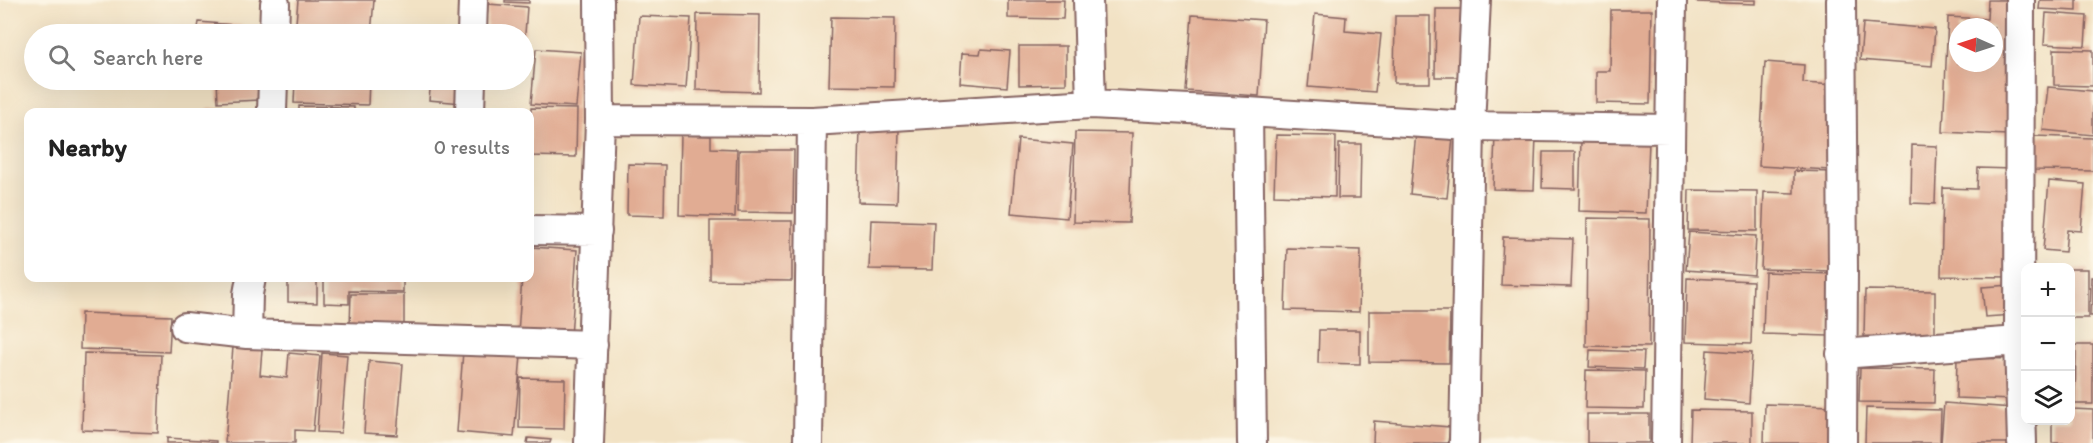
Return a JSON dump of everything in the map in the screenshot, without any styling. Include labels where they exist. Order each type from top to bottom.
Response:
[{"type":"street","points":[[472,24],[473,0]]},
{"type":"street","points":[[589,443],[600,120],[599,0]]},
{"type":"street","points":[[1088,0],[1091,104]]},
{"type":"street","points":[[1464,443],[1470,126],[1476,0]]},
{"type":"street","points":[[1666,443],[1671,0]]},
{"type":"street","points":[[1841,0],[1842,443]]},
{"type":"street","points":[[2020,0],[2019,341],[2022,443]]},
{"type":"street","points":[[274,4],[274,24]]},
{"type":"street","points":[[272,108],[273,90]]},
{"type":"street","points":[[470,108],[471,90]]},
{"type":"street","points":[[600,120],[812,121],[1091,104],[1470,126],[1670,129]]},
{"type":"street","points":[[1248,112],[1251,443]]},
{"type":"street","points":[[808,443],[812,121]]},
{"type":"street","points":[[534,230],[597,231]]},
{"type":"street","points":[[247,334],[250,282]]},
{"type":"street","points":[[185,327],[247,334],[593,345]]},
{"type":"street","points":[[1842,354],[2019,341]]},
{"type":"building","points":[[298,0],[374,0],[372,24],[296,23]]},
{"type":"building","points":[[505,0],[529,0],[529,3],[505,2]]},
{"type":"building","points":[[1008,0],[1064,0],[1063,19],[1008,18]]},
{"type":"building","points":[[1696,0],[1756,0],[1756,4],[1696,2]]},
{"type":"building","points":[[1988,0],[2013,0],[2007,135],[1943,132],[1948,17],[1968,18],[1949,18],[1949,72],[2003,72],[2003,18],[1987,18]]},
{"type":"building","points":[[2040,0],[2077,0],[2077,11],[2039,9]]},
{"type":"building","points":[[488,4],[527,7],[526,24],[487,24]]},
{"type":"building","points":[[1436,9],[1467,9],[1467,77],[1435,77]]},
{"type":"building","points":[[1611,10],[1652,10],[1650,104],[1596,103],[1596,71],[1610,71]]},
{"type":"building","points":[[2046,13],[2087,16],[2085,46],[2044,44]]},
{"type":"building","points":[[697,14],[760,15],[759,92],[696,90]]},
{"type":"building","points":[[1315,14],[1346,17],[1345,31],[1381,34],[1375,92],[1308,87]]},
{"type":"building","points":[[1192,15],[1264,20],[1259,96],[1186,91]]},
{"type":"building","points":[[639,16],[691,18],[686,88],[634,85]]},
{"type":"building","points":[[1395,16],[1430,16],[1430,83],[1394,83]]},
{"type":"building","points":[[831,17],[895,18],[894,87],[829,86]]},
{"type":"building","points":[[199,22],[223,24],[199,24]]},
{"type":"building","points":[[1863,23],[1935,29],[1932,66],[1860,60]]},
{"type":"building","points":[[1019,46],[1066,46],[1066,84],[1019,85]]},
{"type":"building","points":[[536,49],[581,52],[576,107],[531,104]]},
{"type":"building","points":[[981,49],[1010,51],[1007,87],[960,83],[962,53],[980,54]]},
{"type":"building","points":[[2054,49],[2093,50],[2093,86],[2054,85]]},
{"type":"building","points":[[1765,62],[1804,65],[1803,83],[1836,85],[1830,170],[1759,166]]},
{"type":"building","points":[[2048,87],[2093,91],[2093,135],[2043,130]]},
{"type":"building","points":[[217,90],[260,90],[260,100],[218,102]]},
{"type":"building","points":[[295,90],[369,90],[368,105],[294,103]]},
{"type":"building","points":[[430,90],[463,90],[462,103],[429,100]]},
{"type":"building","points":[[299,106],[354,107],[354,108],[299,108]]},
{"type":"building","points":[[534,108],[577,109],[576,157],[534,156]]},
{"type":"building","points":[[860,128],[899,130],[897,203],[858,202]]},
{"type":"building","points":[[1075,132],[1132,133],[1129,223],[1073,222]]},
{"type":"building","points":[[1416,133],[1453,137],[1447,198],[1410,194]]},
{"type":"building","points":[[681,135],[711,136],[711,148],[737,149],[735,217],[679,215]]},
{"type":"building","points":[[1276,135],[1336,136],[1335,197],[1274,195]]},
{"type":"building","points":[[1495,135],[1536,136],[1534,190],[1493,189]]},
{"type":"building","points":[[2034,136],[2093,138],[2093,171],[2034,170]]},
{"type":"building","points":[[1018,139],[1073,144],[1067,218],[1011,213]]},
{"type":"building","points":[[1581,140],[1649,142],[1646,213],[1579,211]]},
{"type":"building","points":[[1339,144],[1361,144],[1360,198],[1338,198]]},
{"type":"building","points":[[1912,145],[1937,146],[1935,204],[1911,203]]},
{"type":"building","points":[[739,150],[794,150],[793,213],[738,212]]},
{"type":"building","points":[[1543,152],[1575,152],[1575,189],[1542,188]]},
{"type":"building","points":[[628,164],[665,165],[664,216],[627,215]]},
{"type":"building","points":[[1978,168],[2012,169],[2009,277],[1941,276],[1943,188],[1977,189]]},
{"type":"building","points":[[1794,171],[1834,172],[1831,271],[1761,269],[1764,192],[1794,193]]},
{"type":"building","points":[[2049,181],[2085,184],[2081,231],[2067,230],[2065,252],[2043,250]]},
{"type":"building","points":[[1689,190],[1757,191],[1757,231],[1688,230]]},
{"type":"building","points":[[1587,218],[1650,219],[1649,347],[1586,346]]},
{"type":"building","points":[[871,220],[934,222],[932,270],[869,269]]},
{"type":"building","points":[[710,221],[792,221],[792,281],[710,280]]},
{"type":"building","points":[[1689,232],[1756,236],[1754,275],[1686,270]]},
{"type":"building","points":[[1503,237],[1573,239],[1571,287],[1501,285]]},
{"type":"building","points":[[534,247],[577,250],[571,337],[518,333],[522,282],[534,282]]},
{"type":"building","points":[[1287,248],[1361,250],[1359,312],[1285,310]]},
{"type":"building","points":[[2075,269],[2088,269],[2088,318],[2075,318]]},
{"type":"building","points":[[1765,272],[1832,274],[1829,336],[1763,334]]},
{"type":"building","points":[[2091,277],[2093,277],[2093,316],[2090,316]]},
{"type":"building","points":[[1687,278],[1753,281],[1751,344],[1685,342]]},
{"type":"building","points":[[288,282],[317,282],[317,303],[288,302]]},
{"type":"building","points":[[324,282],[403,282],[403,292],[349,291],[349,304],[324,303]]},
{"type":"building","points":[[2011,285],[2013,315],[1985,317],[1982,287]]},
{"type":"building","points":[[1865,290],[1935,291],[1935,337],[1864,336]]},
{"type":"building","points":[[351,294],[404,294],[404,326],[350,326]]},
{"type":"building","points":[[1369,311],[1450,311],[1449,363],[1369,362]]},
{"type":"building","points":[[81,313],[171,316],[169,352],[80,349]]},
{"type":"building","points":[[1319,330],[1360,330],[1360,364],[1318,363]]},
{"type":"building","points":[[2076,345],[2093,345],[2093,404],[2075,404]]},
{"type":"building","points":[[233,347],[262,349],[260,375],[287,378],[289,353],[320,356],[313,431],[295,430],[295,443],[225,443]]},
{"type":"building","points":[[1590,350],[1644,352],[1643,369],[1589,367]]},
{"type":"building","points":[[1707,350],[1752,353],[1749,403],[1704,399]]},
{"type":"building","points":[[463,351],[521,355],[514,437],[457,432]]},
{"type":"building","points":[[84,353],[161,355],[158,433],[82,430]]},
{"type":"building","points":[[322,353],[347,355],[341,433],[317,432]]},
{"type":"building","points":[[1957,358],[2015,359],[2014,400],[1956,398]]},
{"type":"building","points":[[369,361],[403,364],[397,435],[364,433]]},
{"type":"building","points":[[1860,368],[1935,369],[1934,403],[1859,402]]},
{"type":"building","points":[[1586,370],[1645,371],[1644,409],[1585,408]]},
{"type":"building","points":[[520,378],[565,379],[564,429],[519,428]]},
{"type":"building","points":[[1944,403],[2013,408],[2011,443],[1941,443]]},
{"type":"building","points":[[1765,404],[1834,406],[1832,443],[1764,443]]},
{"type":"building","points":[[1866,408],[1941,410],[1940,443],[1865,443]]},
{"type":"building","points":[[2075,409],[2093,410],[2093,443],[2052,443],[2052,425],[2075,425]]},
{"type":"building","points":[[1691,410],[1752,411],[1752,443],[1690,443]]},
{"type":"building","points":[[1587,414],[1649,414],[1649,443],[1587,443]]},
{"type":"building","points":[[1374,421],[1450,427],[1448,443],[1373,443]]},
{"type":"building","points":[[167,438],[216,441],[216,443],[167,443]]},
{"type":"building","points":[[528,438],[551,440],[550,443],[527,443]]}]
